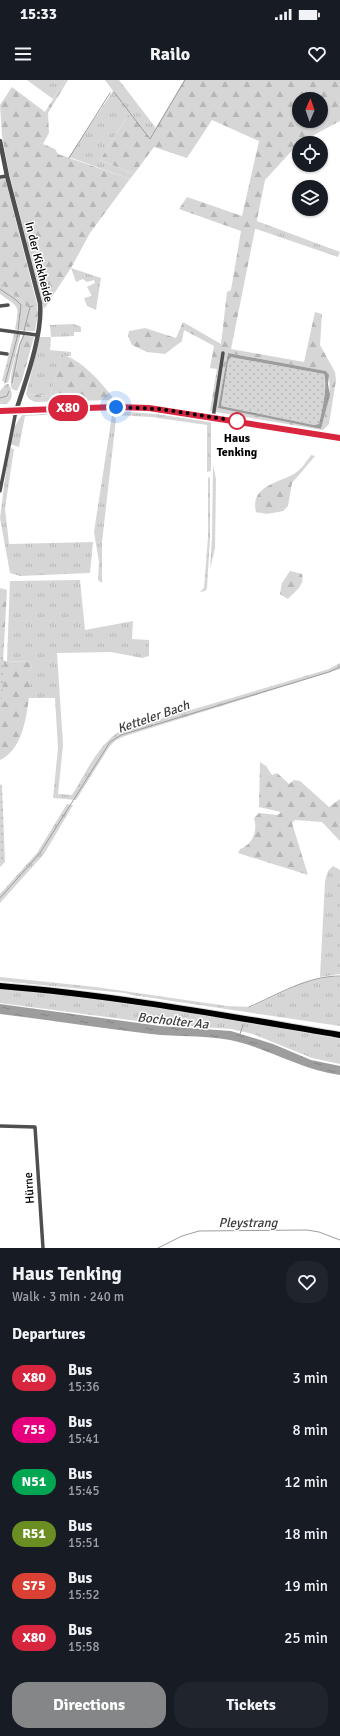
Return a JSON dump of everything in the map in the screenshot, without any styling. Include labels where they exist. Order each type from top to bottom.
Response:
[{"type":"highway","points":[[0,985],[98,993],[340,1033]]},
{"type":"main road","points":[[0,411],[116,407],[160,409],[340,438]]},
{"type":"street","name":"In der Kickheide","points":[[0,141],[7,176],[40,303],[41,321],[38,335],[16,411]]},
{"type":"street","points":[[0,177],[7,176]]},
{"type":"street","points":[[0,306],[8,305]]},
{"type":"street","points":[[0,330],[38,335]]},
{"type":"street","points":[[0,353],[7,354]]},
{"type":"street","points":[[213,418],[223,353]]},
{"type":"street","points":[[0,491],[16,411]]},
{"type":"street","name":"Hürne","points":[[0,1126],[35,1127],[43,1248]]},
{"type":"green space","points":[[27,80],[65,80],[53,99]]},
{"type":"green space","points":[[65,80],[68,80],[48,113],[49,133],[43,144],[55,149],[58,154],[130,179],[90,233],[71,268],[44,309],[9,173],[2,136],[0,105],[12,87],[45,112]]},
{"type":"green space","points":[[105,80],[119,80],[156,128],[150,138],[130,112],[100,160],[134,174],[130,179],[69,157],[113,91]]},
{"type":"green space","points":[[184,80],[340,80],[340,121],[328,127],[328,92],[292,92],[292,128],[327,128],[312,136],[292,136],[292,151],[265,180],[231,349],[304,362],[315,312],[322,314],[320,345],[335,372],[336,380],[329,424],[323,430],[210,411],[217,369],[210,368],[214,346],[184,330],[182,341],[165,354],[147,352],[132,345],[128,336],[129,331],[145,328],[176,338],[183,322],[221,344],[227,292],[231,290],[241,231],[179,209],[187,197],[242,216],[259,141],[212,120],[187,158],[154,147],[134,174],[100,160],[130,112],[150,138]],"holes":[[[228,353],[326,371],[329,376],[330,383],[327,408],[321,429],[218,408]]]},
{"type":"green space","points":[[0,178],[5,178],[37,304],[38,313],[35,331],[26,331],[29,309],[0,282]]},
{"type":"green space","points":[[251,219],[340,252],[338,257],[250,227]]},
{"type":"green space","points":[[71,268],[101,278],[96,310],[87,306],[84,298],[92,296],[87,287],[95,283],[94,280],[87,282],[83,279],[76,282]]},
{"type":"green space","points":[[0,282],[29,309],[26,331],[15,329],[17,315],[16,307],[0,294]]},
{"type":"green space","points":[[74,324],[81,327],[81,332],[74,332],[74,336],[51,337],[50,325]]},
{"type":"green space","points":[[14,334],[20,334],[20,337],[8,383],[2,381]]},
{"type":"green space","points":[[23,334],[13,384],[15,385],[12,389],[12,370]]},
{"type":"green space","points":[[24,335],[34,337],[22,380],[17,391],[12,389]]},
{"type":"green space","points":[[40,337],[51,337],[50,350],[71,352],[71,356],[62,356],[50,396],[26,394]]},
{"type":"green space","points":[[62,355],[76,361],[90,372],[113,398],[112,400],[35,402],[29,399],[26,394],[50,396]]},
{"type":"green space","name":"Haus Tenking","points":[[230,357],[324,374],[325,391],[319,424],[314,425],[221,406]]},
{"type":"green space","points":[[6,384],[9,384],[12,397],[7,404],[0,404],[0,391]]},
{"type":"green space","points":[[112,411],[25,416],[19,447],[10,444],[14,427],[22,415]]},
{"type":"green space","points":[[115,411],[157,414],[211,422],[211,471],[207,472],[207,425],[151,417],[116,415]]},
{"type":"green space","points":[[112,415],[116,419],[102,542],[102,583],[98,580],[99,562],[94,532]]},
{"type":"green space","points":[[9,448],[14,449],[5,508],[9,544],[93,542],[90,573],[20,576],[10,573],[0,518]]},
{"type":"green space","points":[[311,455],[315,456],[292,483],[288,506],[283,511],[267,514],[256,512],[255,503],[257,496],[261,491],[273,483],[297,472]]},
{"type":"green space","points":[[213,465],[216,479],[215,548],[210,569],[212,538]]},
{"type":"green space","points":[[210,477],[210,538],[207,588],[205,591],[200,592],[204,588],[208,537],[208,478]]},
{"type":"green space","points":[[290,571],[302,574],[303,578],[299,588],[288,599],[280,594],[282,583]]},
{"type":"green space","points":[[80,580],[85,630],[133,621],[132,639],[149,640],[149,656],[142,658],[111,652],[57,653],[63,745],[58,794],[72,795],[98,752],[120,731],[329,669],[340,663],[340,669],[116,740],[109,747],[76,800],[53,798],[58,748],[55,698],[28,698],[32,662],[7,661],[10,581]]},
{"type":"green space","points":[[0,588],[7,590],[3,661],[32,662],[28,702],[23,731],[10,753],[0,760]]},
{"type":"green space","points":[[0,650],[4,661],[0,735]]},
{"type":"green space","points":[[260,762],[266,766],[272,775],[277,773],[289,784],[294,780],[300,781],[329,807],[340,799],[340,841],[322,822],[295,820],[292,823],[308,875],[238,853],[240,849],[251,840],[255,832],[254,818],[259,813],[278,815],[281,812],[259,807]]},
{"type":"green space","points":[[0,784],[2,786],[5,862],[0,867]]},
{"type":"green space","points":[[67,804],[73,805],[44,854],[0,903],[0,894],[37,853]]},
{"type":"green space","points":[[333,866],[340,870],[340,974],[320,977],[325,881],[328,871]]},
{"type":"green space","points":[[0,977],[96,987],[227,1006],[251,1007],[302,983],[327,977],[340,977],[340,1026],[125,993],[0,981]]},
{"type":"green space","points":[[0,988],[177,1009],[340,1039],[340,1064],[312,1058],[253,1034],[231,1029],[160,1024],[0,1003]]},
{"type":"water","points":[[228,353],[326,371],[329,375],[328,384],[330,395],[321,429],[218,408]],"holes":[[[230,357],[324,374],[325,391],[319,424],[314,425],[221,406]]]},
{"type":"water","points":[[0,1004],[160,1026],[231,1031],[273,1044],[311,1060],[340,1066],[340,1075],[312,1069],[258,1048],[230,1040],[210,1037],[151,1034],[0,1014]]},
{"type":"waterway","points":[[114,92],[150,139],[185,80]]},
{"type":"waterway","points":[[69,158],[110,93]]},
{"type":"waterway","points":[[0,289],[21,305],[18,330]]},
{"type":"waterway","points":[[24,331],[30,307],[33,306]]},
{"type":"waterway","points":[[5,383],[18,334]]},
{"type":"waterway","points":[[12,383],[20,344],[24,335]]},
{"type":"waterway","points":[[0,398],[7,396],[9,391]]},
{"type":"waterway","name":"Ketteler Bach","points":[[0,898],[40,853],[110,742],[121,735],[329,672],[340,667]]},
{"type":"waterway","points":[[249,1007],[305,982],[340,976]]},
{"type":"waterway","points":[[240,1034],[243,1025]]},
{"type":"waterway","name":"Pleystrang","points":[[158,1248],[182,1236],[199,1231],[307,1230],[319,1232],[340,1240]]},
{"type":"bus line","name":"X80","points":[[0,411],[116,407],[149,408],[340,438]]},
{"type":"place","name":"Haus Tenking","points":[[237,421]]},
{"type":"route","points":[[116,407],[160,409],[237,421]]},
{"type":"water label","name":"Bocholter Aa","points":[[173,1020]]}]
